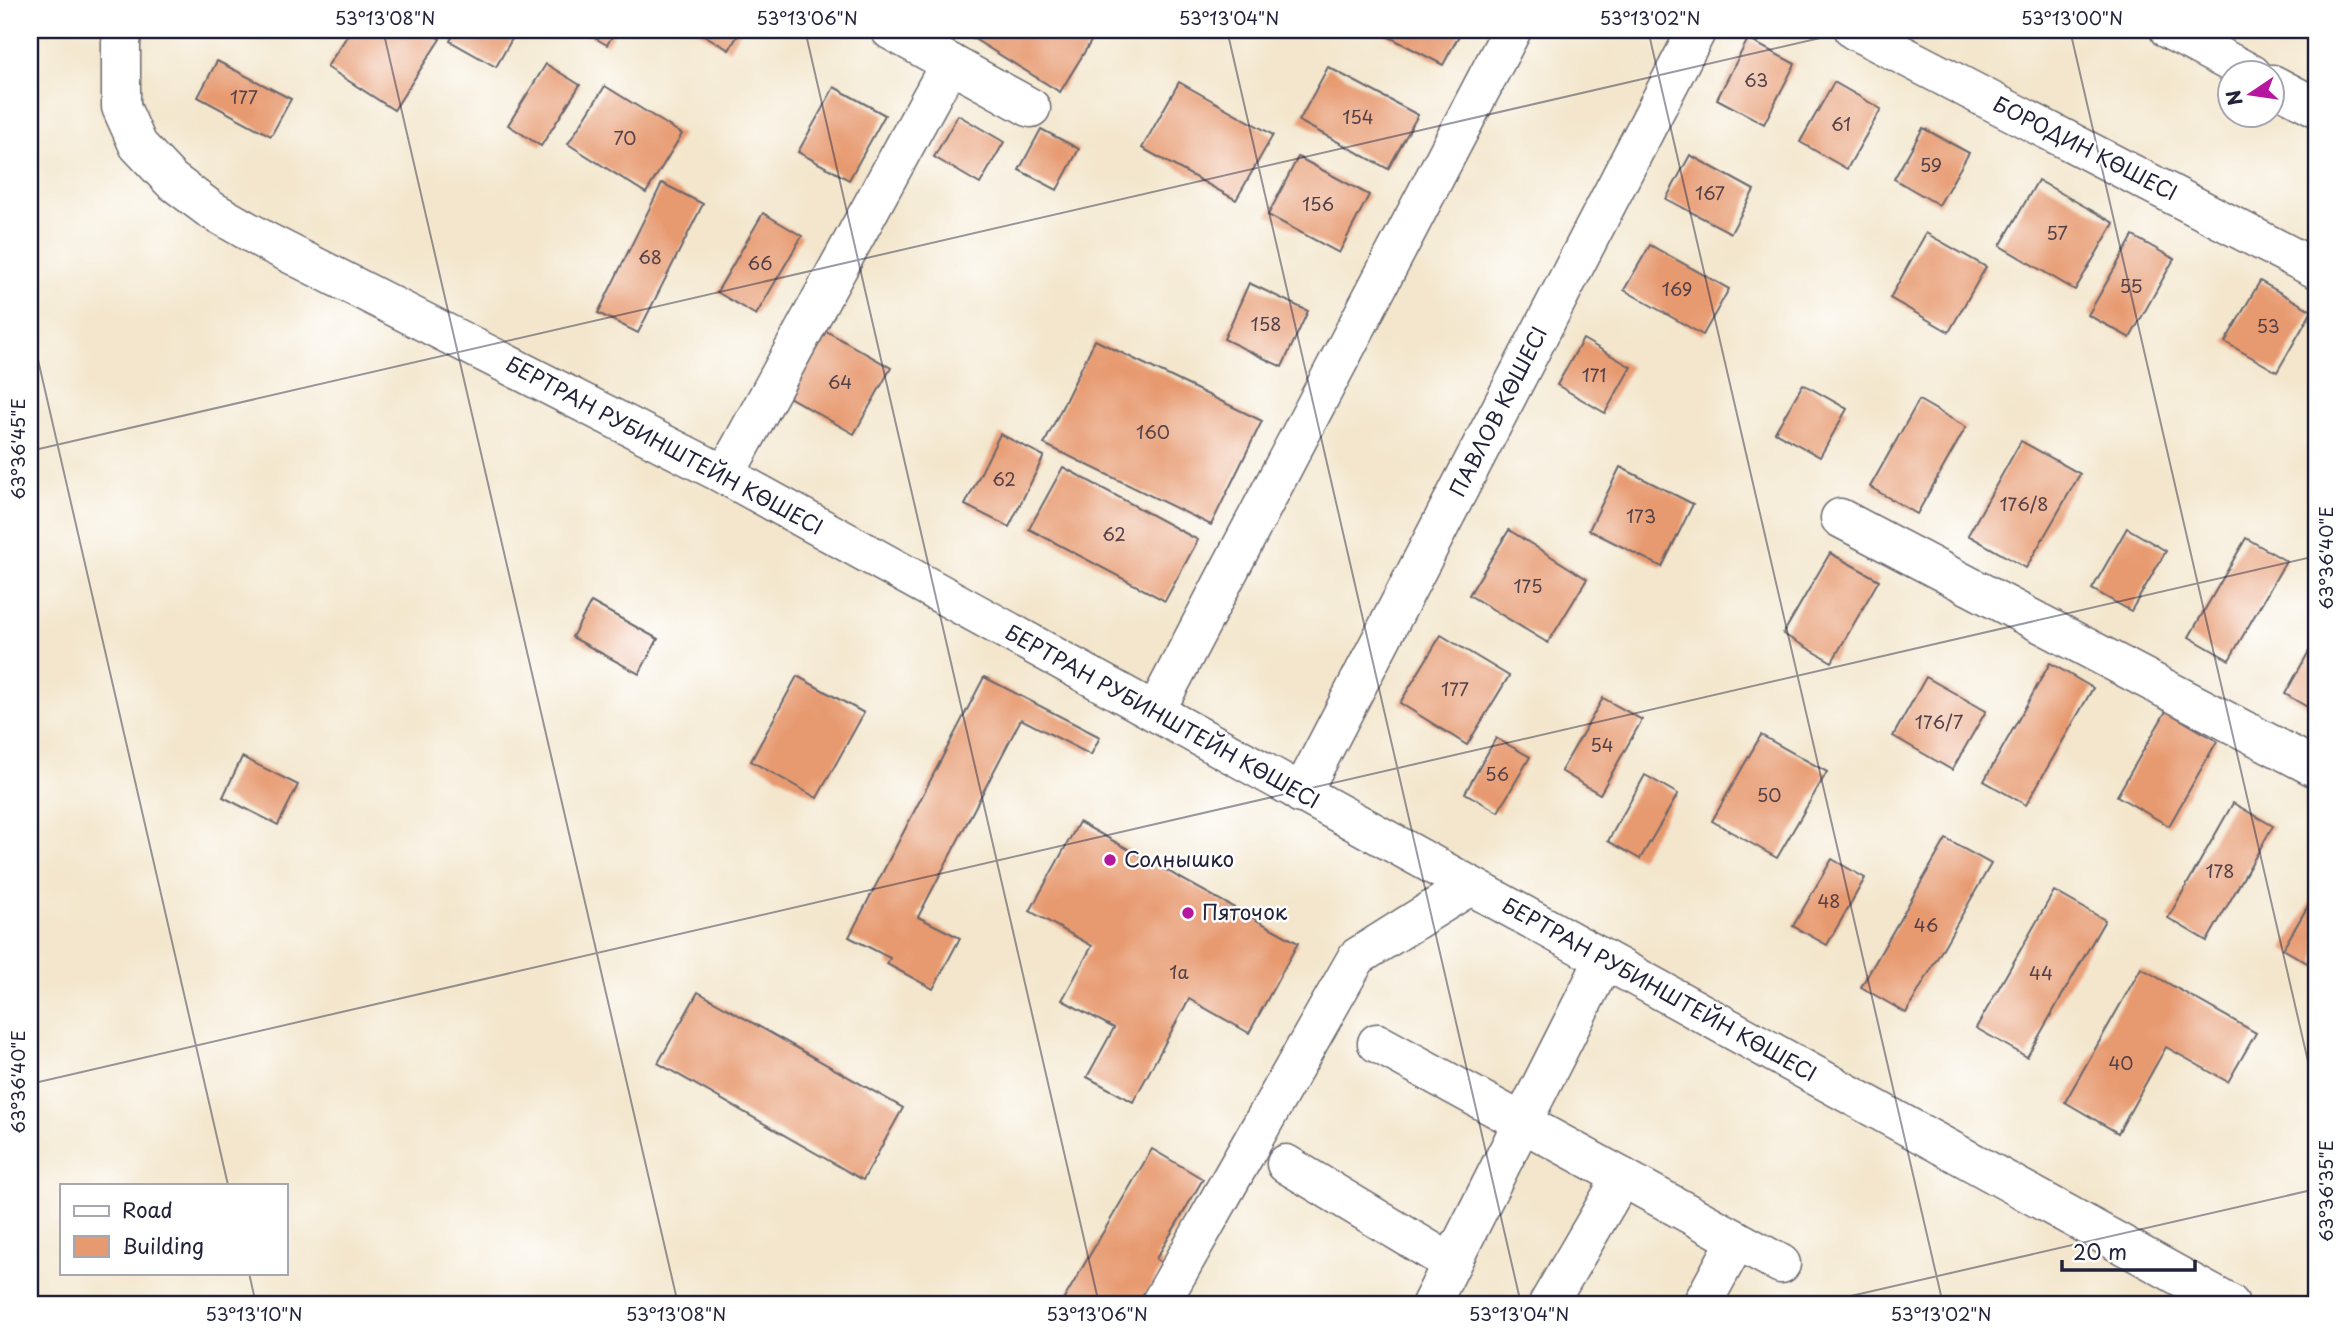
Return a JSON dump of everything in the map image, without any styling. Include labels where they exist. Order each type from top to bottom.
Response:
[{"type":"street","name":"БЕРТРАН РУБИНШТЕЙН КӨШЕСІ","points":[[124,30],[121,43],[121,107],[138,145],[171,180],[211,210],[725,475],[2230,1304]]},
{"type":"street","points":[[890,30],[1031,108]]},
{"type":"street","points":[[1155,712],[1512,30]]},
{"type":"street","name":"ПАВЛОВ КӨШЕСІ","points":[[1301,793],[1697,30]]},
{"type":"street","name":"БОРОДИН КӨШЕСІ","points":[[1854,30],[2316,269]]},
{"type":"street","points":[[2169,30],[2226,60]]},
{"type":"street","points":[[725,475],[950,63]]},
{"type":"street","points":[[2286,91],[2316,107]]},
{"type":"street","points":[[1839,518],[2316,768]]},
{"type":"street","points":[[1160,1304],[1357,957],[1470,886]]},
{"type":"street","points":[[1435,1303],[1451,1263],[1604,960]]},
{"type":"street","points":[[1377,1043],[1781,1264]]},
{"type":"street","points":[[1286,1164],[1451,1263]]},
{"type":"street","points":[[1548,1304],[1622,1177]]},
{"type":"street","points":[[1702,1304],[1737,1240]]},
{"type":"building","points":[[351,30],[426,30],[440,39],[394,110],[327,67]]},
{"type":"building","points":[[456,30],[517,30],[496,67],[450,41]]},
{"type":"building","points":[[581,30],[616,30],[607,45]]},
{"type":"building","points":[[696,30],[741,30],[729,50]]},
{"type":"building","points":[[975,30],[1098,30],[1060,92],[971,37]]},
{"type":"building","points":[[1376,30],[1462,30],[1443,65]]},
{"type":"building","points":[[1748,39],[1795,64],[1764,124],[1717,99]]},
{"type":"building","points":[[217,61],[291,99],[271,136],[198,97]]},
{"type":"building","points":[[546,64],[580,85],[541,146],[508,125]]},
{"type":"building","points":[[1328,67],[1418,115],[1388,169],[1299,121]]},
{"type":"building","points":[[1179,82],[1273,135],[1236,200],[1142,148]]},
{"type":"building","points":[[1834,82],[1881,109],[1847,169],[1800,142]]},
{"type":"building","points":[[605,86],[682,134],[646,193],[568,144]]},
{"type":"building","points":[[834,87],[885,115],[849,180],[798,152]]},
{"type":"building","points":[[958,115],[1004,142],[980,184],[934,157]]},
{"type":"building","points":[[1923,128],[1969,153],[1939,205],[1894,179]]},
{"type":"building","points":[[1041,129],[1079,149],[1057,190],[1019,170]]},
{"type":"building","points":[[1690,155],[1754,190],[1731,233],[1666,199]]},
{"type":"building","points":[[1298,157],[1369,195],[1339,253],[1268,215]]},
{"type":"building","points":[[2038,180],[2114,223],[2075,290],[2000,246]]},
{"type":"building","points":[[662,183],[703,204],[638,333],[598,313]]},
{"type":"building","points":[[763,213],[802,236],[756,315],[717,292]]},
{"type":"building","points":[[1926,233],[1986,267],[1949,332],[1890,298]]},
{"type":"building","points":[[2133,236],[2174,259],[2130,338],[2088,315]]},
{"type":"building","points":[[1650,245],[1729,289],[1703,335],[1624,290]]},
{"type":"building","points":[[2260,281],[2312,311],[2277,372],[2225,342]]},
{"type":"building","points":[[1249,283],[1308,311],[1282,367],[1224,339]]},
{"type":"building","points":[[826,331],[891,368],[854,434],[789,397]]},
{"type":"building","points":[[1583,339],[1631,367],[1605,413],[1557,385]]},
{"type":"building","points":[[1095,340],[1262,421],[1211,525],[1044,444]]},
{"type":"building","points":[[1803,384],[1847,409],[1820,457],[1775,432]]},
{"type":"building","points":[[1919,400],[1966,427],[1917,514],[1870,487]]},
{"type":"building","points":[[1000,434],[1044,456],[1009,527],[965,505]]},
{"type":"building","points":[[2021,441],[2080,474],[2026,568],[1968,535]]},
{"type":"building","points":[[1063,467],[1198,540],[1165,601],[1029,529]]},
{"type":"building","points":[[1620,467],[1693,504],[1662,567],[1589,530]]},
{"type":"building","points":[[2127,528],[2166,551],[2131,611],[2092,589]]},
{"type":"building","points":[[1509,530],[1587,579],[1548,643],[1469,595]]},
{"type":"building","points":[[2246,538],[2286,561],[2229,660],[2189,637]]},
{"type":"building","points":[[1830,553],[1879,580],[1832,662],[1783,634]]},
{"type":"building","points":[[591,602],[658,639],[639,674],[572,637]]},
{"type":"building","points":[[1441,635],[1509,676],[1467,745],[1400,703]]},
{"type":"building","points":[[2316,639],[2316,712],[2285,694]]},
{"type":"building","points":[[2050,663],[2093,688],[2026,805],[1984,781]]},
{"type":"building","points":[[797,676],[864,713],[817,798],[751,761]]},
{"type":"building","points":[[984,677],[1100,737],[1091,755],[1021,719],[918,917],[960,938],[933,989],[887,964],[890,958],[849,937]]},
{"type":"building","points":[[1926,677],[1986,711],[1952,770],[1893,736]]},
{"type":"building","points":[[1603,698],[1642,720],[1600,794],[1561,771]]},
{"type":"building","points":[[2166,711],[2217,741],[2169,826],[2117,796]]},
{"type":"building","points":[[1761,735],[1827,772],[1777,858],[1712,821]]},
{"type":"building","points":[[1496,738],[1530,757],[1498,812],[1465,793]]},
{"type":"building","points":[[242,757],[298,785],[278,825],[223,797]]},
{"type":"building","points":[[1645,775],[1678,794],[1640,859],[1608,841]]},
{"type":"building","points":[[2233,803],[2273,826],[2207,941],[2168,918]]},
{"type":"building","points":[[1079,822],[1298,943],[1249,1033],[1189,999],[1133,1102],[1087,1077],[1114,1028],[1062,1000],[1092,946],[1030,911]]},
{"type":"building","points":[[1946,839],[1991,864],[1906,1013],[1861,987]]},
{"type":"building","points":[[1832,859],[1865,878],[1827,945],[1793,926]]},
{"type":"building","points":[[2054,891],[2105,920],[2027,1057],[1976,1028]]},
{"type":"building","points":[[2316,892],[2316,968],[2283,949]]},
{"type":"building","points":[[2141,968],[2256,1033],[2228,1082],[2166,1047],[2118,1133],[2065,1102]]},
{"type":"building","points":[[698,992],[903,1108],[863,1180],[658,1063]]},
{"type":"building","points":[[1152,1149],[1203,1179],[1156,1259],[1164,1264],[1140,1304],[1061,1304]]},
{"type":"place","name":"Солнышко","points":[[1110,860]]},
{"type":"place","name":"Пяточок","points":[[1188,913]]}]
